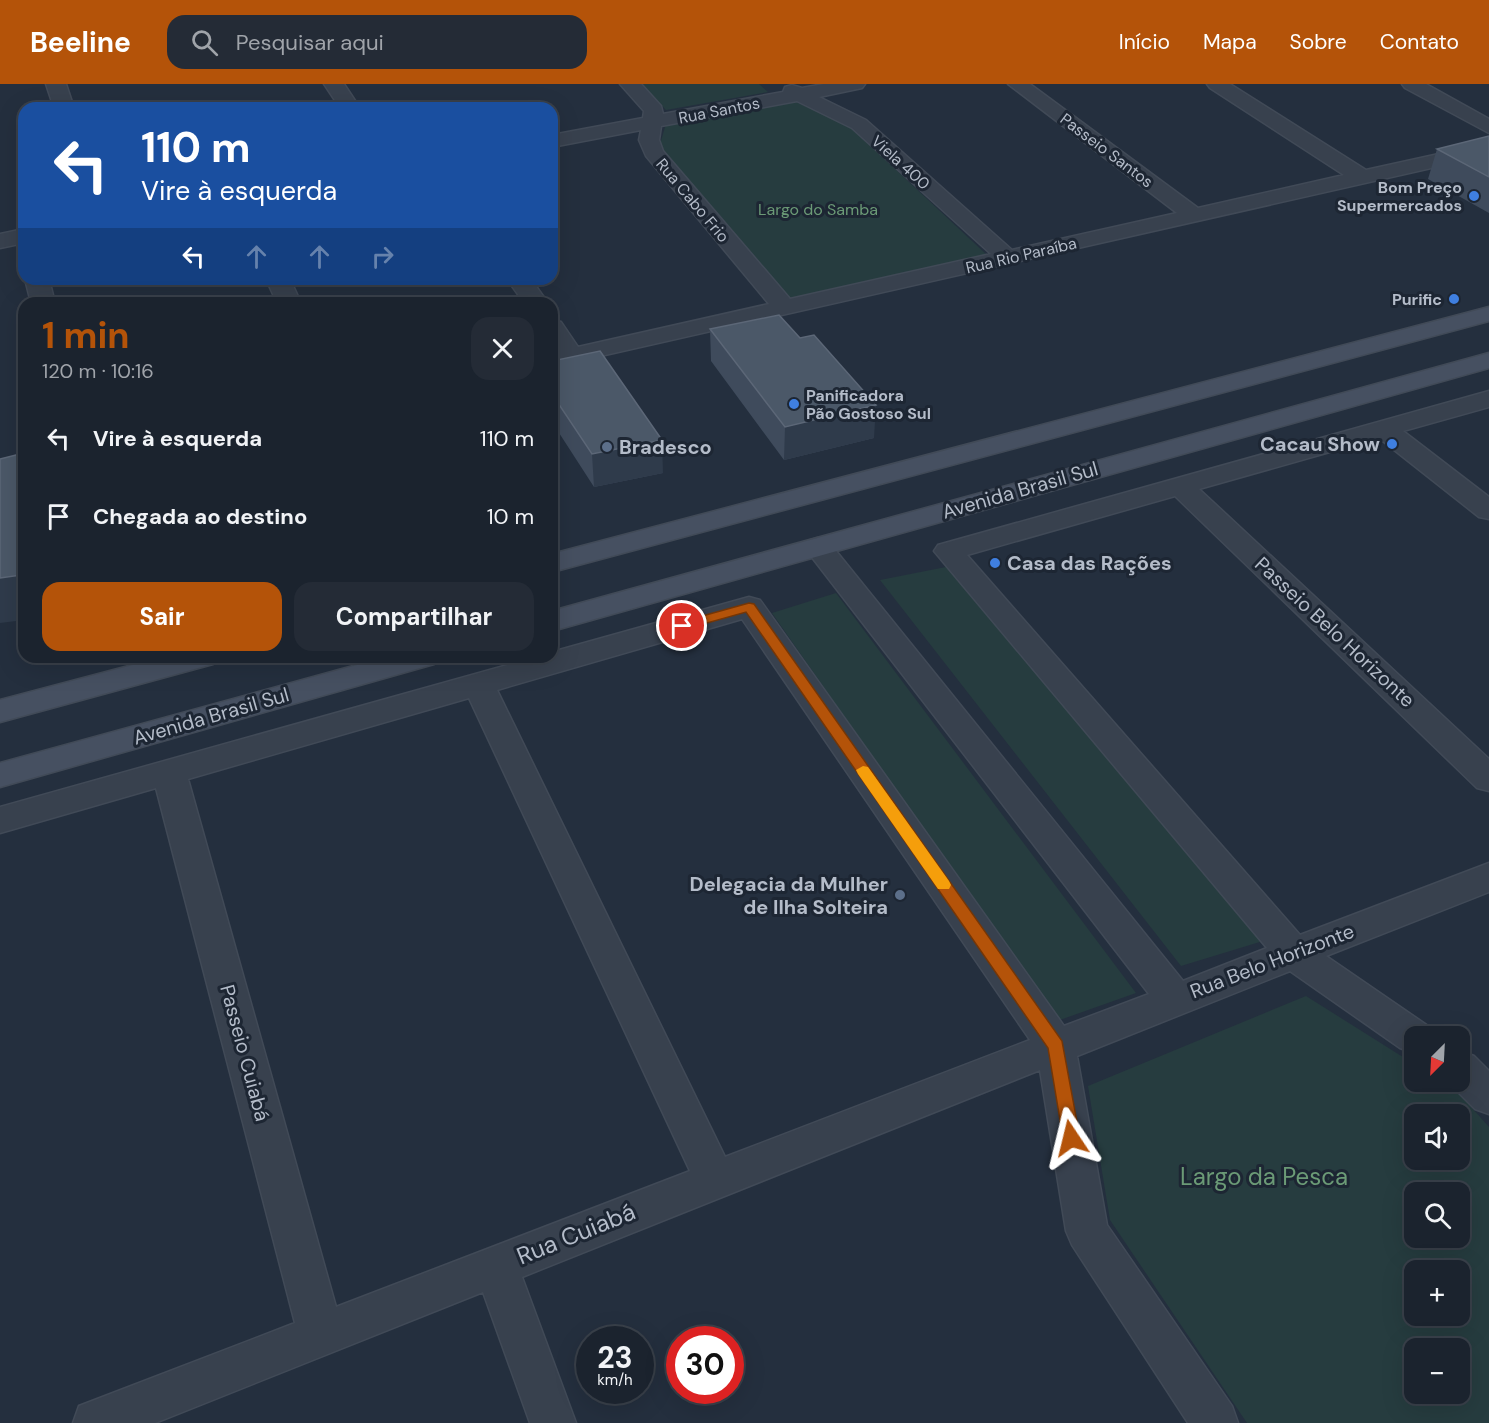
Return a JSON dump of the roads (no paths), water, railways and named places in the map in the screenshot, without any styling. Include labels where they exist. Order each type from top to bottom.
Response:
[{"type":"main road","points":[[558,561],[1489,314]]},
{"type":"main road","name":"Avenida Brasil Sul","points":[[558,619],[1489,360]]},
{"type":"main road","points":[[0,711],[180,663]]},
{"type":"main road","name":"Avenida Brasil Sul","points":[[0,775],[401,663]]},
{"type":"street","points":[[56,84],[62,102]]},
{"type":"street","points":[[334,84],[346,102]]},
{"type":"street","name":"Rua Cabo Frio","points":[[630,84],[654,110],[654,123],[649,140],[653,152],[785,308]]},
{"type":"street","name":"Rua Santos","points":[[558,140],[654,123],[790,89],[855,84]]},
{"type":"street","name":"Passeio Santos","points":[[1018,84],[1195,216]]},
{"type":"street","points":[[1217,84],[1363,178]]},
{"type":"street","points":[[1412,84],[1489,127]]},
{"type":"street","name":"Viela 400","points":[[790,89],[859,124],[1007,257]]},
{"type":"street","name":"Rua Rio Paraíba","points":[[562,358],[1489,149]]},
{"type":"street","points":[[0,241],[18,237]]},
{"type":"street","points":[[1404,1030],[1293,953],[948,551],[1489,399]]},
{"type":"street","points":[[1384,429],[1489,511]]},
{"type":"street","name":"Passeio Belo Horizonte","points":[[1180,486],[1489,778]]},
{"type":"street","points":[[818,546],[1175,999]]},
{"type":"street","points":[[558,661],[749,607],[1056,1046],[1087,1231],[1215,1423]]},
{"type":"street","points":[[0,820],[552,663]]},
{"type":"street","points":[[478,684],[715,1179]]},
{"type":"street","name":"Passeio Cuiabá","points":[[169,772],[321,1335]]},
{"type":"street","name":"Rua Belo Horizonte","points":[[1056,1046],[1489,877]]},
{"type":"street","name":"Rua Cuiabá","points":[[96,1423],[1056,1046]]},
{"type":"street","points":[[1470,1078],[1489,1097]]},
{"type":"street","points":[[496,1266],[552,1423]]},
{"type":"place","name":"Bom Preço Supermercados","points":[[1474,196]]},
{"type":"place","name":"Purific","points":[[1454,299]]},
{"type":"place","name":"Panificadora Pão Gostoso Sul","points":[[794,404]]},
{"type":"place","name":"Cacau Show","points":[[1392,444]]},
{"type":"place","name":"Bradesco","points":[[607,447]]},
{"type":"place","name":"Casa das Rações","points":[[995,563]]},
{"type":"place","name":"Delegacia da Mulher de Ilha Solteira","points":[[900,895]]},
{"type":"park label","name":"Largo do Samba","points":[[818,209]]},
{"type":"park label","name":"Largo da Pesca","points":[[1264,1177]]}]
